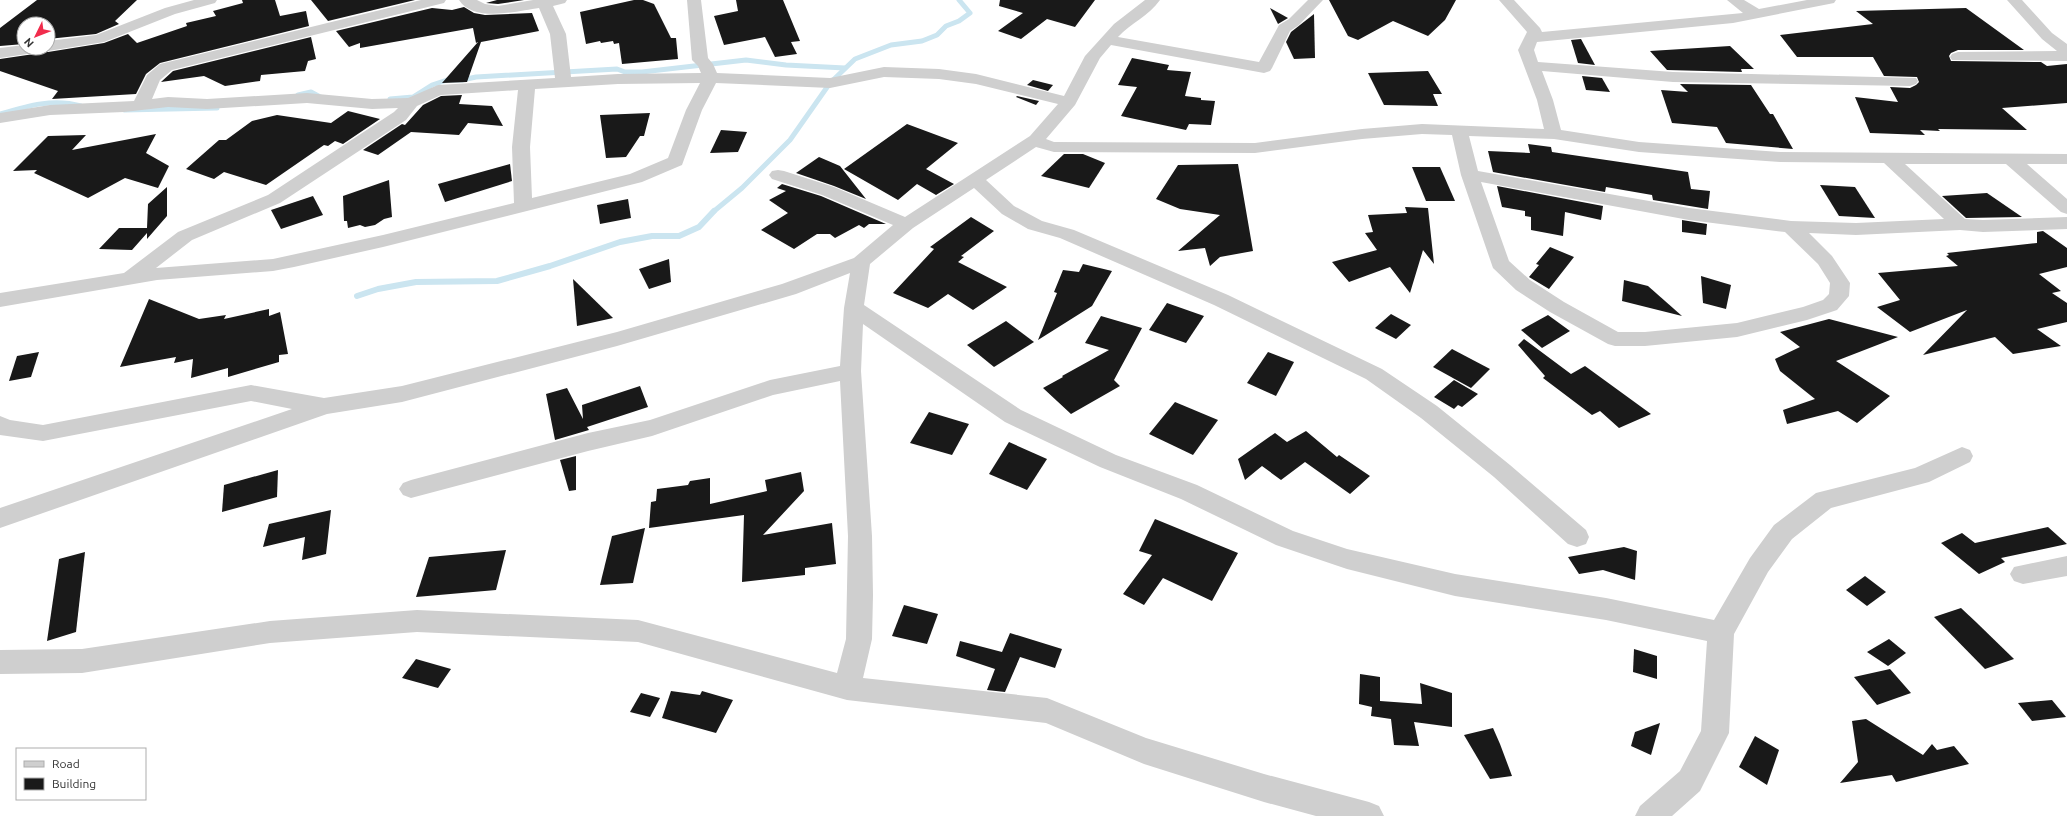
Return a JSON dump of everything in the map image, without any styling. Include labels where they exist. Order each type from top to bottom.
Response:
[{"type":"street","points":[[56,45],[99,38],[170,11],[210,0]]},
{"type":"street","points":[[141,105],[152,79],[158,72],[166,67],[439,0]]},
{"type":"street","points":[[466,0],[481,8],[498,10],[544,1],[560,0]]},
{"type":"street","points":[[0,300],[130,278],[254,265],[273,265],[383,241],[636,178],[676,161],[694,110],[710,78],[706,64],[700,60],[694,0]]},
{"type":"street","points":[[0,518],[325,406],[402,394],[617,339],[789,289],[861,262],[906,224],[1036,140],[1069,102],[1093,56],[1119,27],[1153,0]]},
{"type":"street","points":[[1108,40],[1264,68],[1284,28],[1294,22],[1316,0]]},
{"type":"street","points":[[1506,0],[1535,31],[1526,50],[1545,100],[1554,134]]},
{"type":"street","points":[[1734,0],[1757,15]]},
{"type":"street","points":[[1531,38],[1757,15],[1829,0]]},
{"type":"street","points":[[2014,0],[2047,36],[2067,52]]},
{"type":"street","points":[[544,1],[558,34],[564,83]]},
{"type":"street","points":[[0,53],[16,51]]},
{"type":"street","points":[[1958,57],[2067,56]]},
{"type":"street","points":[[1533,66],[1673,77],[1910,81]]},
{"type":"street","points":[[130,278],[185,236],[274,199],[400,116],[411,103],[438,90],[618,79],[710,78],[830,83],[884,72],[939,74],[1022,89],[1069,102]]},
{"type":"street","points":[[523,206],[521,147],[527,85]]},
{"type":"street","points":[[0,118],[50,110],[124,107],[168,102],[207,104],[307,98],[372,104],[411,103]]},
{"type":"street","points":[[1036,140],[1046,146],[1255,148],[1392,131],[1422,129],[1554,134],[1639,147],[1780,157],[2067,158]]},
{"type":"street","points":[[1459,130],[1470,176],[1500,264],[1523,285],[1551,304],[1615,339],[1645,339],[1737,330],[1807,314],[1830,305],[1839,296],[1840,283],[1825,260],[1792,227]]},
{"type":"street","points":[[1888,158],[1960,224]]},
{"type":"street","points":[[2010,159],[2067,208]]},
{"type":"street","points":[[778,175],[828,191],[906,224]]},
{"type":"street","points":[[1470,176],[1689,214],[1792,227],[1856,230],[1960,224],[1983,226],[2067,223]]},
{"type":"street","points":[[974,179],[1008,210],[1035,225],[1067,234],[1103,248],[1133,263],[1221,300],[1374,374],[1429,412],[1490,461],[1577,536]]},
{"type":"street","points":[[847,688],[859,639],[860,536],[850,371],[854,308],[861,262]]},
{"type":"street","points":[[854,308],[1014,416],[1108,461],[1189,492],[1285,538],[1347,559],[1455,585],[1606,609],[1721,633]]},
{"type":"street","points":[[410,489],[588,442],[652,428],[770,388],[850,371]]},
{"type":"street","points":[[0,424],[4,428],[43,433],[251,393],[325,406]]},
{"type":"street","points":[[1650,816],[1690,781],[1715,733],[1721,633],[1760,564],[1783,532],[1824,500],[1921,476],[1962,456]]},
{"type":"street","points":[[2023,574],[2067,566]]},
{"type":"street","points":[[0,662],[82,661],[270,632],[417,621],[638,631],[847,688],[1047,711],[1144,751],[1264,788],[1369,816]]},
{"type":"building","points":[[37,0],[137,0],[115,21],[119,24],[96,34],[56,38],[56,16],[16,16],[16,45],[0,46],[0,28]]},
{"type":"building","points":[[242,0],[275,0],[280,16],[306,11],[309,26],[160,63],[146,74],[136,94],[52,99],[58,91],[0,71],[0,59],[20,56],[56,56],[56,51],[104,43],[128,34],[137,43],[187,26],[186,23],[216,16],[213,11],[243,3]]},
{"type":"building","points":[[311,0],[415,0],[328,21]]},
{"type":"building","points":[[497,0],[524,0],[498,4],[486,3]]},
{"type":"building","points":[[634,0],[643,0],[654,4],[671,38],[676,38],[678,59],[622,64],[619,43],[614,44],[613,41],[601,43],[600,41],[586,44],[580,12]]},
{"type":"building","points":[[736,0],[783,0],[800,41],[791,42],[797,54],[775,57],[765,37],[724,45],[714,16],[738,11]]},
{"type":"building","points":[[1000,0],[1095,0],[1075,27],[1047,19],[1021,39],[998,31],[1023,13],[999,6]]},
{"type":"building","points":[[1329,0],[1456,0],[1445,20],[1428,36],[1393,21],[1358,40],[1348,36]]},
{"type":"building","points":[[464,7],[474,13],[485,15],[532,13],[539,31],[481,42],[467,82],[442,83],[478,42],[476,43],[473,28],[360,48],[360,43],[349,47],[336,31],[432,8],[452,10]]},
{"type":"building","points":[[1270,8],[1288,18],[1278,24]]},
{"type":"building","points":[[1966,8],[2024,50],[1958,50],[1951,53],[1949,56],[1951,61],[2041,62],[2047,66],[2067,64],[2067,103],[2002,108],[2027,130],[1920,130],[1925,135],[1870,133],[1855,97],[1898,102],[1890,87],[1910,88],[1919,82],[1917,77],[1884,76],[1873,57],[1797,57],[1780,35],[1873,24],[1856,11]]},
{"type":"building","points":[[1314,14],[1315,58],[1294,59],[1286,42],[1291,32]]},
{"type":"building","points":[[311,37],[316,59],[308,61],[305,71],[261,75],[260,81],[225,86],[204,76],[161,82],[173,71]]},
{"type":"building","points":[[1581,39],[1595,65],[1578,63],[1571,40]]},
{"type":"building","points":[[1730,46],[1754,69],[1741,69],[1742,72],[1667,70],[1650,51]]},
{"type":"building","points":[[1132,58],[1169,65],[1167,70],[1191,72],[1185,96],[1201,98],[1201,100],[1215,101],[1211,125],[1189,124],[1186,130],[1121,116],[1137,87],[1118,85]]},
{"type":"building","points":[[1428,71],[1442,94],[1433,94],[1438,106],[1384,105],[1368,73]]},
{"type":"building","points":[[1582,76],[1602,78],[1610,92],[1586,90]]},
{"type":"building","points":[[1033,80],[1053,85],[1048,91],[1027,85]]},
{"type":"building","points":[[1680,84],[1751,85],[1770,114],[1773,114],[1793,149],[1726,143],[1717,127],[1672,123],[1661,90],[1688,92]]},
{"type":"building","points":[[462,95],[459,104],[492,106],[503,126],[468,123],[459,135],[411,132],[378,155],[363,150],[402,124],[405,125],[423,105],[441,96]]},
{"type":"building","points":[[1016,97],[1039,101],[1036,105]]},
{"type":"building","points":[[348,111],[380,119],[343,144],[335,141],[328,146],[324,145],[266,185],[224,172],[214,179],[186,169],[219,140],[226,140],[252,121],[277,115],[331,123]]},
{"type":"building","points":[[650,113],[644,136],[640,136],[626,157],[606,158],[600,115]]},
{"type":"building","points":[[907,124],[958,143],[926,169],[954,184],[936,195],[917,184],[898,200],[844,169]]},
{"type":"building","points":[[721,130],[747,132],[738,152],[710,153]]},
{"type":"building","points":[[156,134],[146,153],[169,166],[158,188],[125,178],[88,198],[34,173],[37,170],[13,171],[48,136],[86,135],[72,150]]},
{"type":"building","points":[[1528,144],[1551,147],[1552,152],[1688,172],[1691,189],[1710,191],[1708,209],[1653,200],[1652,195],[1606,187],[1605,192],[1493,172],[1488,151],[1530,153]]},
{"type":"building","points":[[1064,154],[1083,154],[1105,163],[1089,188],[1041,176]]},
{"type":"building","points":[[819,157],[840,166],[866,199],[796,173]]},
{"type":"building","points":[[510,164],[512,181],[445,202],[438,184]]},
{"type":"building","points":[[1238,164],[1253,251],[1220,257],[1210,266],[1205,248],[1178,251],[1220,215],[1180,209],[1156,199],[1178,165]]},
{"type":"building","points":[[1412,167],[1440,167],[1455,201],[1426,201]]},
{"type":"building","points":[[389,180],[392,217],[384,219],[375,225],[365,227],[360,225],[348,228],[347,221],[344,221],[343,196]]},
{"type":"building","points":[[782,184],[821,196],[886,224],[869,224],[864,228],[859,225],[835,238],[830,234],[817,234],[794,249],[761,230],[788,213],[769,200],[786,191],[777,188]]},
{"type":"building","points":[[1820,185],[1855,187],[1875,218],[1839,216]]},
{"type":"building","points":[[1497,186],[1603,206],[1601,220],[1565,212],[1563,236],[1531,230],[1531,217],[1525,216],[1525,211],[1502,207]]},
{"type":"building","points":[[167,187],[167,216],[147,239],[147,233],[132,250],[99,249],[119,228],[147,228],[148,204]]},
{"type":"building","points":[[1987,193],[2022,217],[1966,218],[1942,196]]},
{"type":"building","points":[[313,196],[323,215],[281,229],[271,210]]},
{"type":"building","points":[[628,199],[631,218],[600,224],[597,205]]},
{"type":"building","points":[[1405,207],[1428,208],[1434,264],[1423,250],[1410,293],[1390,267],[1349,282],[1332,262],[1377,250],[1365,233],[1373,232],[1368,215],[1407,213]]},
{"type":"building","points":[[971,217],[994,231],[961,256],[964,257],[958,262],[1007,287],[973,310],[948,294],[928,308],[893,293],[934,249],[930,247]]},
{"type":"building","points":[[1682,220],[1707,224],[1706,235],[1682,232]]},
{"type":"building","points":[[2043,231],[2067,248],[2067,267],[2039,274],[2061,291],[2052,293],[2067,303],[2067,322],[2037,329],[2061,346],[2013,354],[1995,337],[1923,355],[1967,310],[1910,332],[1877,307],[1900,300],[1878,273],[1958,266],[1946,256],[1949,255],[1947,253],[2037,243],[2037,232]]},
{"type":"building","points":[[1550,247],[1574,257],[1549,289],[1529,277],[1539,265],[1536,264]]},
{"type":"building","points":[[669,259],[671,282],[649,289],[639,269]]},
{"type":"building","points":[[1083,264],[1112,271],[1092,306],[1038,340],[1057,293],[1054,292],[1063,270],[1079,272]]},
{"type":"building","points":[[1701,276],[1731,285],[1726,309],[1703,303]]},
{"type":"building","points":[[573,279],[613,318],[577,326]]},
{"type":"building","points":[[1624,280],[1648,286],[1682,316],[1622,301]]},
{"type":"building","points":[[149,299],[199,319],[226,315],[224,319],[269,309],[269,316],[280,312],[288,354],[279,355],[279,362],[228,377],[228,368],[191,378],[193,359],[174,363],[176,357],[120,367]]},
{"type":"building","points":[[1167,303],[1204,316],[1186,343],[1149,330]]},
{"type":"building","points":[[1391,314],[1411,325],[1396,339],[1375,328]]},
{"type":"building","points":[[1548,315],[1570,331],[1542,348],[1521,330]]},
{"type":"building","points":[[1101,316],[1142,328],[1114,380],[1120,386],[1071,414],[1043,388],[1109,350],[1085,343]]},
{"type":"building","points":[[1829,319],[1898,337],[1836,361],[1890,396],[1857,423],[1838,411],[1787,424],[1783,410],[1815,399],[1780,371],[1775,359],[1800,347],[1780,332]]},
{"type":"building","points":[[1006,321],[1034,342],[994,367],[967,345]]},
{"type":"building","points":[[1524,339],[1571,374],[1585,366],[1651,414],[1619,428],[1600,411],[1592,415],[1543,378],[1545,376],[1518,345]]},
{"type":"building","points":[[1452,349],[1490,369],[1471,388],[1433,367]]},
{"type":"building","points":[[39,352],[31,377],[9,381],[17,356]]},
{"type":"building","points":[[1268,352],[1294,362],[1276,396],[1247,383]]},
{"type":"building","points":[[1454,380],[1478,394],[1462,407],[1458,405],[1454,409],[1434,397]]},
{"type":"building","points":[[640,386],[648,407],[587,427],[589,430],[555,440],[546,394],[567,388],[583,419],[582,405]]},
{"type":"building","points":[[1175,402],[1218,420],[1193,455],[1149,434]]},
{"type":"building","points":[[929,412],[969,424],[952,455],[910,443]]},
{"type":"building","points":[[1306,431],[1337,457],[1339,455],[1370,476],[1350,494],[1305,462],[1281,480],[1262,466],[1245,480],[1238,459],[1275,433],[1287,442]]},
{"type":"building","points":[[1009,442],[1047,459],[1027,490],[989,474]]},
{"type":"building","points":[[576,456],[576,490],[569,491],[560,460]]},
{"type":"building","points":[[278,470],[277,497],[222,512],[224,485]]},
{"type":"building","points":[[801,472],[804,491],[763,535],[832,523],[836,564],[805,568],[805,575],[742,582],[744,515],[649,528],[651,502],[656,501],[657,489],[688,485],[690,481],[710,478],[710,504],[767,491],[765,480]]},
{"type":"building","points":[[331,510],[326,554],[302,560],[305,537],[263,547],[269,524]]},
{"type":"building","points":[[1155,519],[1238,553],[1212,601],[1163,578],[1144,605],[1123,594],[1152,555],[1139,551]]},
{"type":"building","points":[[2048,527],[2067,544],[2001,558],[2005,562],[1979,574],[1941,543],[1962,533],[1975,543]]},
{"type":"building","points":[[645,528],[633,583],[600,585],[612,536]]},
{"type":"building","points":[[1624,547],[1637,551],[1635,580],[1603,570],[1579,574],[1568,557]]},
{"type":"building","points":[[506,550],[496,590],[416,597],[429,557]]},
{"type":"building","points":[[85,552],[76,632],[47,641],[59,559]]},
{"type":"building","points":[[1865,576],[1886,592],[1867,606],[1846,590]]},
{"type":"building","points":[[904,605],[938,614],[927,644],[892,636]]},
{"type":"building","points":[[1961,608],[2014,659],[1985,669],[1934,617]]},
{"type":"building","points":[[1010,633],[1062,649],[1055,668],[1020,657],[1005,692],[987,690],[995,669],[956,656],[960,641],[1002,652]]},
{"type":"building","points":[[1889,639],[1906,653],[1888,666],[1867,652]]},
{"type":"building","points":[[1634,649],[1657,656],[1657,679],[1633,672]]},
{"type":"building","points":[[416,659],[451,669],[438,688],[402,678]]},
{"type":"building","points":[[1890,669],[1911,693],[1877,705],[1854,677]]},
{"type":"building","points":[[1360,674],[1380,677],[1380,701],[1422,704],[1420,683],[1452,693],[1452,727],[1414,722],[1419,746],[1394,745],[1391,719],[1371,716],[1372,707],[1359,704]]},
{"type":"building","points":[[671,691],[700,695],[702,691],[733,700],[716,733],[662,718]]},
{"type":"building","points":[[641,693],[660,698],[650,717],[630,712]]},
{"type":"building","points":[[2052,700],[2066,717],[2032,721],[2018,703]]},
{"type":"building","points":[[1866,719],[1923,755],[1932,744],[1937,750],[1954,746],[1969,764],[1896,782],[1892,775],[1840,783],[1858,762],[1852,721]]},
{"type":"building","points":[[1660,723],[1651,755],[1631,746],[1635,732]]},
{"type":"building","points":[[1493,728],[1512,776],[1490,779],[1464,735]]},
{"type":"building","points":[[1755,736],[1779,750],[1767,785],[1739,767]]},
{"type":"waterway","points":[[713,212],[742,188],[790,140],[830,83],[855,59],[891,45],[922,41],[937,35],[946,26],[959,21],[970,13],[959,0]]},
{"type":"waterway","points":[[390,99],[413,97],[432,85],[447,80],[462,80],[476,77],[617,69],[625,72],[642,72],[746,60],[786,65],[845,68]]},
{"type":"waterway","points":[[298,95],[311,92],[322,98]]},
{"type":"waterway","points":[[0,114],[30,106],[50,103],[81,106]]},
{"type":"waterway","points":[[124,110],[217,108]]},
{"type":"waterway","points":[[357,296],[378,289],[416,282],[497,281],[550,266],[620,242],[652,236],[679,236],[699,227],[713,212]]}]
